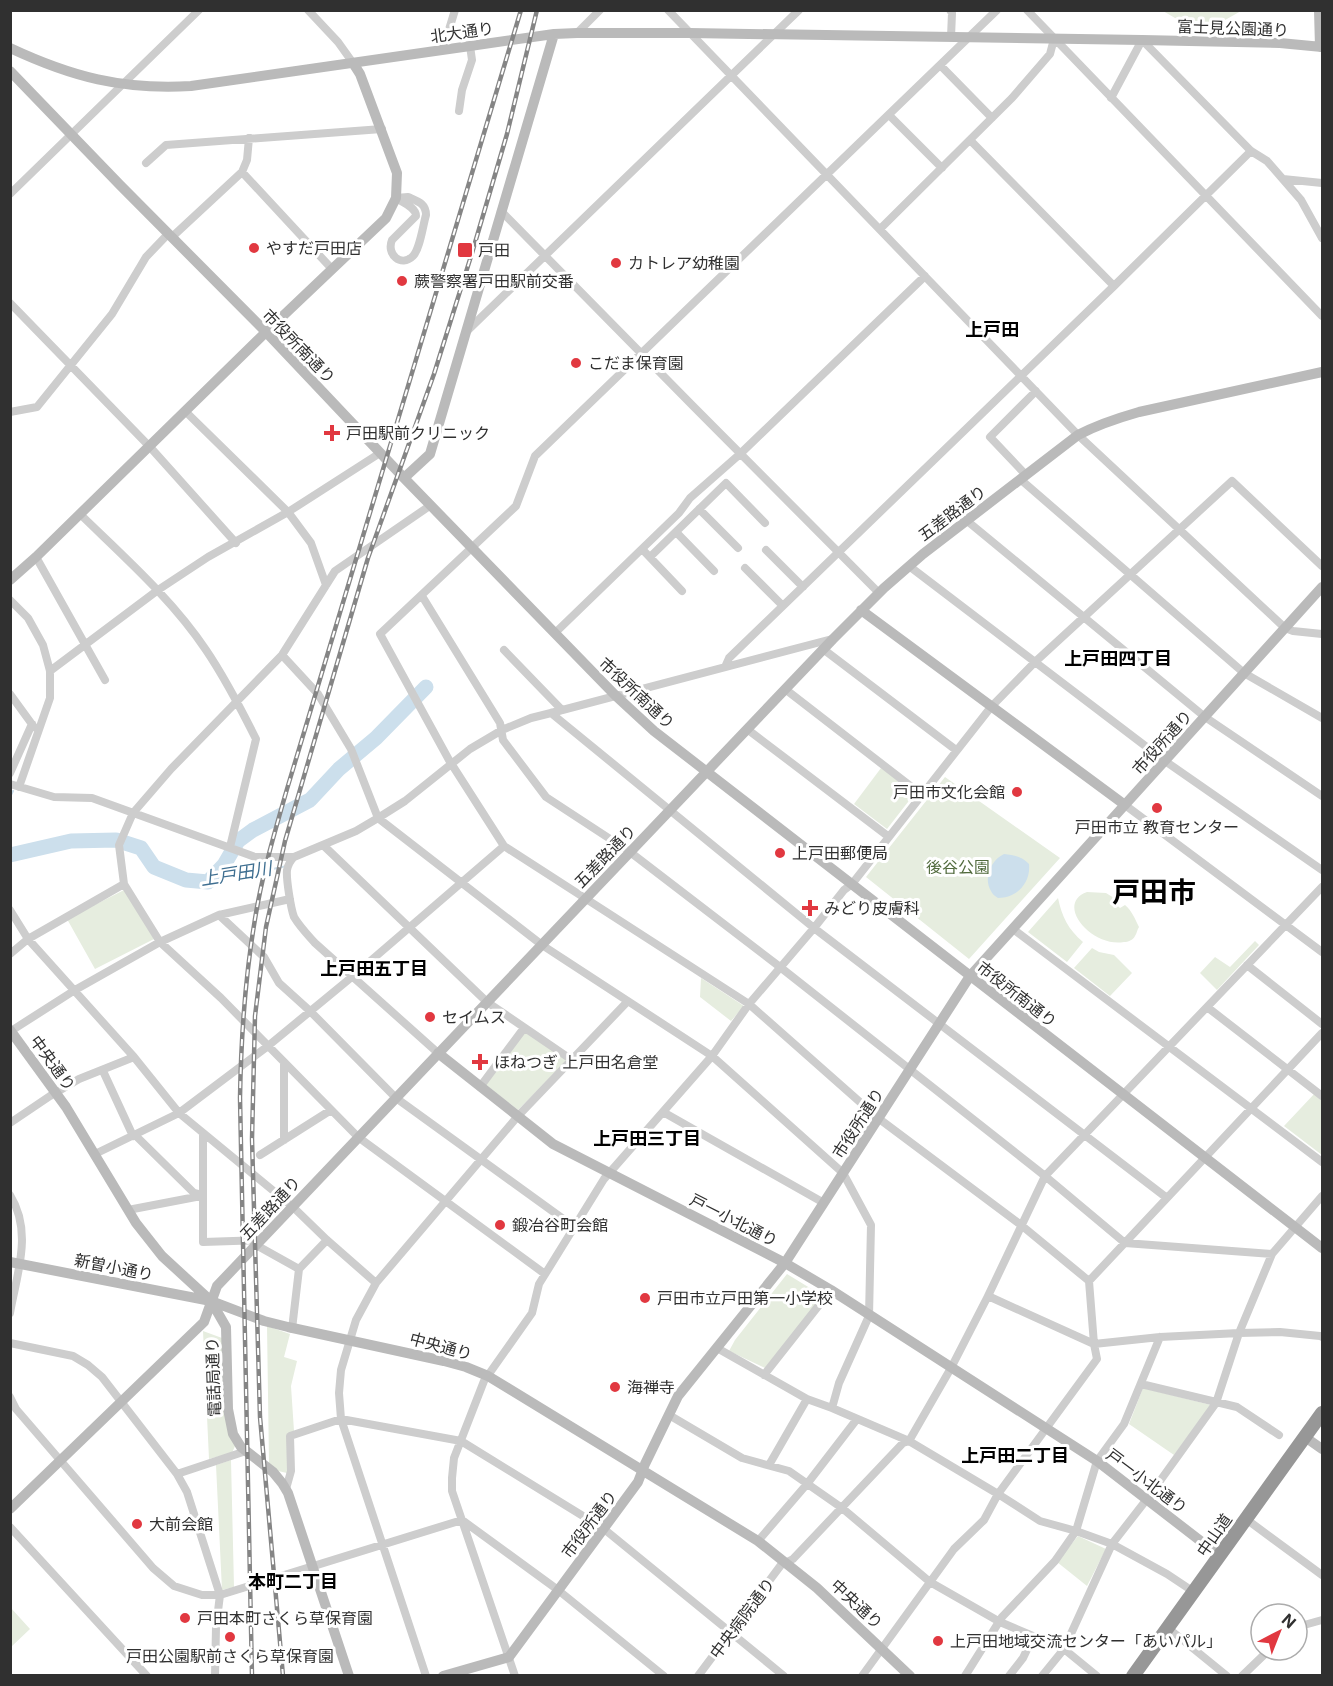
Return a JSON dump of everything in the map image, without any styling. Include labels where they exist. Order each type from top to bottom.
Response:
[{"type":"highway","name":"中山道","points":[[1133,1676],[1323,1413]]},
{"type":"street","points":[[10,194],[199,10]]},
{"type":"street","points":[[10,580],[386,218],[396,198],[397,173],[382,129],[360,74],[338,42],[308,10]]},
{"type":"street","points":[[443,50],[455,10]]},
{"type":"street","points":[[577,33],[600,10]]},
{"type":"street","points":[[668,10],[1078,435],[1285,628],[1323,634]]},
{"type":"street","points":[[465,332],[547,256],[799,10]]},
{"type":"street","points":[[950,10],[952,13],[951,38]]},
{"type":"street","points":[[862,1676],[954,1549],[984,1520],[998,1494],[1097,1359],[1089,1281],[1021,1225],[878,1118],[749,1004],[504,846],[452,763],[380,634],[516,506],[535,456],[997,10]]},
{"type":"street","points":[[1027,10],[1323,316]]},
{"type":"street","points":[[1319,10],[1322,47]]},
{"type":"street","name":"北大通り","points":[[10,48],[70,73],[108,83],[157,87],[191,86],[554,34],[690,33],[1142,40]]},
{"type":"street","points":[[404,478],[430,454],[554,34]]},
{"type":"street","points":[[880,229],[992,118],[1050,54],[1054,39]]},
{"type":"street","points":[[1111,98],[1142,40],[1251,152],[1267,161],[1301,200],[1323,238]]},
{"type":"street","name":"富士見公園通り","points":[[1142,40],[1280,43],[1322,47]]},
{"type":"street","points":[[459,111],[462,90],[472,60],[470,46]]},
{"type":"street","points":[[941,66],[992,118]]},
{"type":"street","name":"市役所南通り","points":[[10,71],[615,695],[654,731],[1322,1248]]},
{"type":"street","points":[[889,115],[942,168]]},
{"type":"street","points":[[146,163],[166,146],[382,129]]},
{"type":"street","points":[[10,412],[37,407],[112,314],[146,257],[242,172],[247,160],[249,138]]},
{"type":"street","points":[[970,140],[1114,286]]},
{"type":"street","points":[[725,667],[729,658],[1251,152]]},
{"type":"street","points":[[242,172],[332,269]]},
{"type":"street","points":[[1283,179],[1323,183]]},
{"type":"street","points":[[408,197],[420,201],[426,212],[416,250],[407,260],[394,256],[391,253],[390,243],[415,218],[416,213],[414,209],[396,198],[408,197]]},
{"type":"street","points":[[501,211],[879,593]]},
{"type":"street","points":[[555,633],[679,513],[690,498],[740,454],[925,276]]},
{"type":"street","points":[[10,303],[150,447],[236,543]]},
{"type":"street","name":"五差路通り","points":[[10,1509],[204,1322],[217,1286],[832,639],[909,566],[1078,435],[1138,412],[1323,372]]},
{"type":"street","points":[[1036,391],[990,437],[1023,477],[1130,575],[1244,673],[1323,718]]},
{"type":"street","points":[[186,412],[288,512],[310,543],[326,585]]},
{"type":"street","points":[[50,671],[158,590],[208,557],[288,512],[380,453]]},
{"type":"street","points":[[515,1676],[452,1491],[454,1458],[484,1381],[531,1313],[539,1284],[608,1173],[712,1056],[749,1004],[844,890],[852,884],[991,707],[1035,662],[1232,481],[1323,566]]},
{"type":"street","points":[[650,557],[726,483],[765,523]]},
{"type":"street","points":[[431,506],[335,571],[282,655],[171,769],[133,813],[119,845],[124,884],[160,942],[358,1137],[545,1274]]},
{"type":"street","points":[[699,509],[738,548]]},
{"type":"street","points":[[80,514],[158,590],[206,649],[237,701],[256,739],[231,847]]},
{"type":"street","points":[[966,520],[1205,717],[1323,796]]},
{"type":"street","points":[[676,532],[714,571]]},
{"type":"street","points":[[642,549],[682,591]]},
{"type":"street","points":[[766,550],[803,587]]},
{"type":"street","points":[[36,557],[105,680]]},
{"type":"street","points":[[909,566],[1165,761],[1323,870]]},
{"type":"street","points":[[746,567],[783,606]]},
{"type":"street","name":"市役所通り","points":[[509,1657],[638,1482],[678,1396],[785,1263],[970,976],[1323,587]]},
{"type":"street","points":[[422,596],[500,723],[503,740],[546,797],[630,852],[780,967],[1045,1176],[1125,1243],[1272,1254]]},
{"type":"street","points":[[10,600],[28,618],[43,645],[50,671],[50,698],[19,787]]},
{"type":"street","points":[[861,610],[1323,952]]},
{"type":"street","points":[[10,784],[54,797],[93,798],[255,857],[292,859],[356,831],[405,801],[470,749],[502,730],[531,718],[832,639]]},
{"type":"street","points":[[823,649],[956,750]]},
{"type":"street","points":[[504,650],[562,710]]},
{"type":"street","points":[[282,655],[318,694],[351,748],[378,818],[542,945],[712,1056],[843,1173],[871,1225],[869,1316],[839,1383],[832,1408]]},
{"type":"street","points":[[785,689],[922,795]]},
{"type":"street","points":[[10,694],[38,733]]},
{"type":"street","points":[[551,712],[814,928],[1167,1198]]},
{"type":"street","points":[[10,773],[32,724]]},
{"type":"street","points":[[747,729],[889,837]]},
{"type":"street","points":[[323,845],[487,1002],[572,1060]]},
{"type":"street","points":[[95,1154],[180,1113],[268,1046],[353,976],[504,846]]},
{"type":"street","name":"戸一小北通り","points":[[292,859],[287,870],[290,899],[293,914],[301,928],[438,1053],[554,1144],[785,1263],[831,1290],[1097,1461],[1220,1556]]},
{"type":"street","points":[[10,954],[28,939],[124,884]]},
{"type":"street","name":"中央病院通り","points":[[698,1676],[781,1565],[793,1559],[903,1443],[909,1441],[951,1368],[988,1296],[1045,1176],[1323,887]]},
{"type":"street","points":[[11,1031],[75,990],[160,942],[219,915],[290,899]]},
{"type":"street","points":[[10,910],[28,939],[75,990],[180,1113],[293,1207],[376,1283]]},
{"type":"street","points":[[219,915],[264,957],[279,983],[396,1098],[573,1226]]},
{"type":"street","points":[[1013,929],[1323,1162]]},
{"type":"street","points":[[1247,965],[1323,1024]]},
{"type":"street","points":[[426,1676],[341,1419],[339,1393],[341,1370],[356,1320],[376,1283],[518,1116],[627,1002]]},
{"type":"street","points":[[1207,1007],[1323,1096]]},
{"type":"street","points":[[480,1087],[524,1028]]},
{"type":"street","name":"中央通り","points":[[11,1031],[56,1093],[146,1237],[162,1256],[211,1301],[292,1329],[444,1360],[488,1376],[758,1540],[826,1596],[910,1676]]},
{"type":"street","points":[[1089,1281],[1323,1033]]},
{"type":"street","points":[[10,1124],[79,1079],[134,1058]]},
{"type":"street","points":[[284,1062],[284,1140]]},
{"type":"street","points":[[102,1071],[134,1135],[194,1193],[202,1196]]},
{"type":"street","points":[[260,1155],[331,1110]]},
{"type":"street","points":[[663,1112],[824,1203]]},
{"type":"street","points":[[203,1133],[203,1242],[259,1243],[299,1269]]},
{"type":"street","points":[[10,1195],[16,1205],[22,1225],[23,1243],[15,1263],[10,1313]]},
{"type":"street","points":[[128,1210],[202,1196]]},
{"type":"street","points":[[1042,1676],[1064,1648],[1112,1544],[1216,1403],[1239,1333],[1272,1254],[1323,1196]]},
{"type":"street","points":[[292,1329],[299,1269],[327,1240]]},
{"type":"street","name":"新曽小通り","points":[[15,1263],[211,1301]]},
{"type":"street","points":[[764,1375],[831,1290]]},
{"type":"street","points":[[988,1296],[1094,1344],[1160,1337],[1239,1333],[1280,1332],[1323,1337]]},
{"type":"street","name":"電話局通り","points":[[211,1301],[226,1327],[230,1425],[237,1442],[273,1472],[286,1489],[349,1676]]},
{"type":"street","points":[[965,1676],[1002,1617],[1055,1561],[1076,1531],[1097,1461],[1124,1424],[1160,1337]]},
{"type":"street","points":[[10,1343],[72,1356],[88,1365],[102,1377],[177,1474],[187,1491],[220,1595],[216,1627],[215,1676]]},
{"type":"street","points":[[717,1348],[807,1399],[909,1441],[1040,1521],[1112,1544],[1167,1574],[1194,1592]]},
{"type":"street","points":[[1141,1384],[1237,1407],[1279,1435]]},
{"type":"street","points":[[10,1397],[16,1409],[153,1568],[174,1586],[202,1594],[220,1595],[462,1520]]},
{"type":"street","points":[[769,1466],[807,1399]]},
{"type":"street","points":[[669,1415],[742,1458],[789,1471],[842,1508],[930,1582],[1000,1622],[1064,1648],[1097,1676]]},
{"type":"street","points":[[286,1489],[291,1471],[290,1436],[341,1419],[461,1441],[604,1529],[784,1676]]},
{"type":"street","points":[[758,1540],[807,1484],[857,1419]]},
{"type":"street","points":[[1305,1437],[1323,1449]]},
{"type":"street","points":[[177,1474],[246,1451]]},
{"type":"street","points":[[1246,1519],[1323,1575]]},
{"type":"street","points":[[462,1520],[558,1590],[664,1676]]},
{"type":"street","points":[[10,1527],[147,1676]]},
{"type":"street","points":[[1168,1628],[1227,1676]]},
{"type":"street","points":[[1009,1676],[1023,1658],[1033,1637]]},
{"type":"street","points":[[443,1676],[509,1657]]},
{"type":"street","points":[[1242,1676],[1257,1662]]},
{"type":"green space","points":[[1163,11],[1241,11],[1218,24],[1175,18]]},
{"type":"green space","points":[[881,768],[915,793],[887,829],[854,804]]},
{"type":"green space","name":"後谷公園","points":[[945,777],[1060,858],[969,959],[866,877]]},
{"type":"green space","points":[[124,890],[154,939],[95,969],[67,919]]},
{"type":"green space","points":[[1087,892],[1106,893],[1114,898],[1112,901],[1120,908],[1125,905],[1127,907],[1139,927],[1133,939],[1126,942],[1112,942],[1100,938],[1081,924],[1074,906],[1078,898]]},
{"type":"green space","points":[[1058,898],[1066,922],[1083,942],[1067,962],[1028,932]]},
{"type":"green space","points":[[1255,941],[1259,945],[1217,990],[1200,973],[1215,957],[1230,967]]},
{"type":"green space","points":[[1092,948],[1114,955],[1132,973],[1110,996],[1074,968]]},
{"type":"green space","points":[[701,978],[744,1006],[731,1021],[700,997]]},
{"type":"green space","points":[[525,1031],[567,1060],[518,1110],[485,1084]]},
{"type":"green space","points":[[1316,1092],[1322,1098],[1322,1155],[1284,1126]]},
{"type":"green space","points":[[787,1274],[823,1296],[765,1368],[729,1351],[735,1340]]},
{"type":"green space","points":[[267,1326],[290,1334],[284,1357],[297,1361],[291,1386],[294,1431],[287,1434],[287,1473],[278,1471],[269,1463]]},
{"type":"green space","points":[[203,1331],[222,1338],[235,1446],[232,1453],[209,1459]]},
{"type":"green space","points":[[1143,1388],[1211,1405],[1174,1455],[1129,1424]]},
{"type":"green space","points":[[231,1460],[234,1587],[222,1590],[216,1465]]},
{"type":"green space","points":[[1078,1536],[1106,1549],[1087,1586],[1057,1562]]},
{"type":"green space","points":[[11,1608],[30,1629],[11,1647]]},
{"type":"water","points":[[1004,854],[1023,859],[1029,864],[1029,871],[1025,883],[1017,892],[998,898],[992,893],[988,875],[995,860]]},
{"type":"waterway","points":[[10,855],[71,841],[116,840],[141,848],[154,867],[186,880],[208,882],[224,865],[238,841],[253,830],[310,800],[339,769],[376,738],[426,687]]},
{"type":"waterway","points":[[10,797],[13,791]]},
{"type":"waterway","name":"上戸田川","points":[[208,882],[287,866]]},
{"type":"railway","points":[[252,1676],[240,1098],[244,1008],[255,919],[273,837],[287,789],[521,10]]},
{"type":"railway","points":[[283,1676],[260,1417],[252,1139],[255,1016],[266,927],[285,841],[368,558],[434,374],[472,253],[507,134],[537,10]]},
{"type":"place","name":"やすだ戸田店","points":[[254,248]]},
{"type":"place","name":"戸田","points":[[465,250]]},
{"type":"place","name":"カトレア幼稚園","points":[[616,263]]},
{"type":"place","name":"蕨警察署戸田駅前交番","points":[[402,281]]},
{"type":"place","name":"こだま保育園","points":[[576,363]]},
{"type":"place","name":"戸田駅前クリニック","points":[[332,433]]},
{"type":"place","name":"戸田市文化会館","points":[[1017,792]]},
{"type":"place","name":"戸田市立 教育センター","points":[[1157,808]]},
{"type":"place","name":"上戸田郵便局","points":[[780,853]]},
{"type":"place","name":"みどり皮膚科","points":[[810,908]]},
{"type":"place","name":"セイムス","points":[[430,1017]]},
{"type":"place","name":"ほねつぎ 上戸田名倉堂","points":[[480,1062]]},
{"type":"place","name":"鍛冶谷町会館","points":[[500,1225]]},
{"type":"place","name":"戸田市立戸田第一小学校","points":[[645,1298]]},
{"type":"place","name":"海禅寺","points":[[615,1387]]},
{"type":"place","name":"大前会館","points":[[137,1524]]},
{"type":"place","name":"戸田本町さくら草保育園","points":[[185,1618]]},
{"type":"place","name":"戸田公園駅前さくら草保育園","points":[[230,1637]]},
{"type":"place","name":"上戸田地域交流センター「あいパル」","points":[[938,1641]]},
{"type":"district","name":"上戸田","points":[[992,330]]},
{"type":"district","name":"上戸田四丁目","points":[[1118,659]]},
{"type":"district","name":"戸田市","points":[[1154,892]]},
{"type":"district","name":"上戸田五丁目","points":[[374,969]]},
{"type":"district","name":"上戸田三丁目","points":[[647,1139]]},
{"type":"district","name":"上戸田二丁目","points":[[1015,1456]]},
{"type":"district","name":"本町二丁目","points":[[293,1582]]}]
